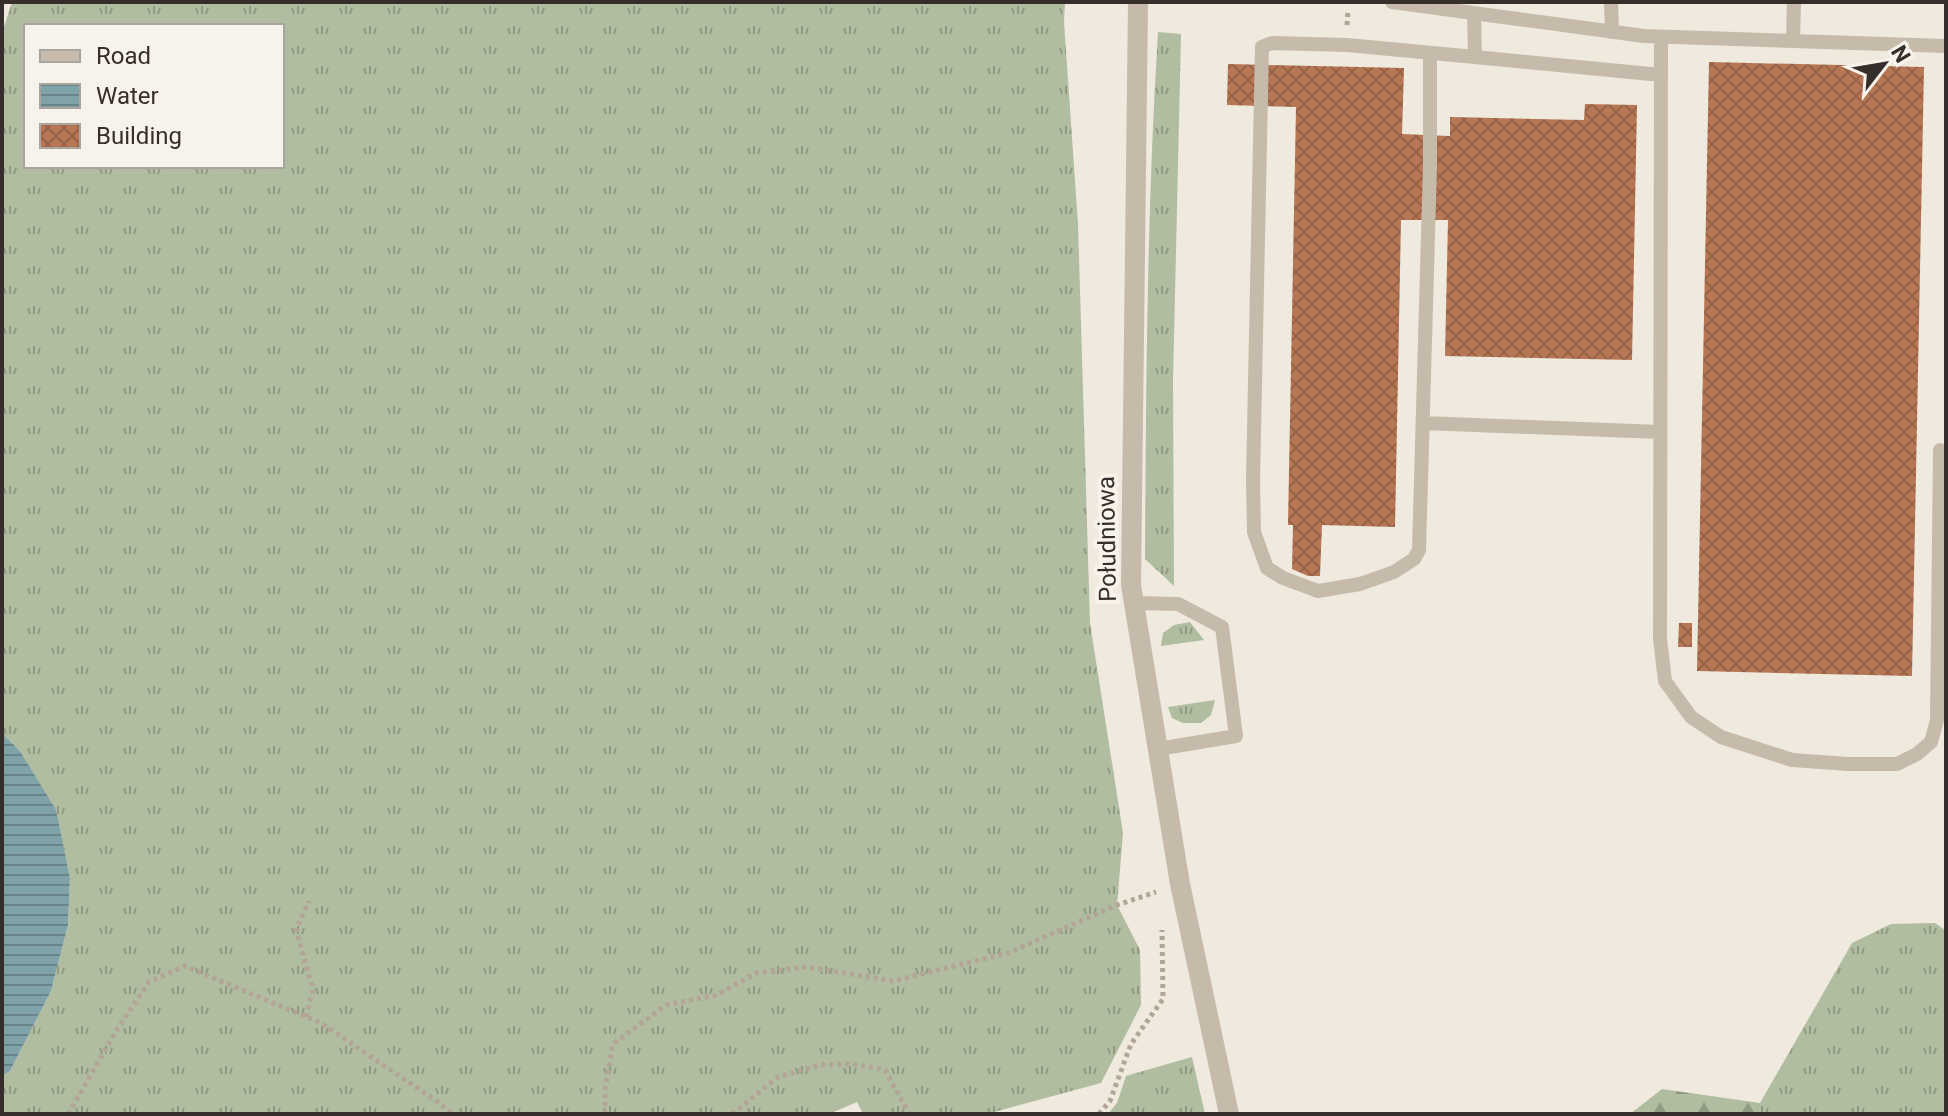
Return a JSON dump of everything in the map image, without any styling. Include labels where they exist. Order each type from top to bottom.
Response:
[{"type":"street","name":"Południowa","points":[[1138,2],[1131,585],[1180,884],[1229,1114]]},
{"type":"lane","points":[[1392,2],[1661,37],[1946,46]]},
{"type":"lane","points":[[1611,2],[1612,32]]},
{"type":"lane","points":[[1793,40],[1794,2]]},
{"type":"lane","points":[[1474,13],[1475,57]]},
{"type":"lane","points":[[1661,37],[1660,639],[1665,681],[1691,717],[1721,737],[1792,760],[1897,764],[1917,754],[1931,742],[1937,720],[1940,450]]},
{"type":"lane","points":[[1430,53],[1430,166],[1419,550],[1414,559],[1394,572],[1360,584],[1318,591],[1283,578],[1267,568],[1254,532],[1262,47],[1272,43],[1332,45],[1430,53],[1475,57],[1661,75]]},
{"type":"lane","points":[[1423,423],[1660,432]]},
{"type":"lane","points":[[1133,603],[1178,604],[1222,627],[1236,736],[1158,749]]},
{"type":"path","points":[[605,1114],[605,1090],[613,1044],[666,1005],[717,995],[756,973],[807,967],[893,981],[1008,953],[1117,905],[1180,884]]},
{"type":"path","points":[[306,1017],[313,990],[296,929],[309,901]]},
{"type":"path","points":[[1099,1114],[1110,1101],[1131,1044],[1163,999],[1162,929]]},
{"type":"path","points":[[68,1114],[149,982],[185,966],[321,1023],[453,1114]]},
{"type":"path","points":[[732,1114],[778,1077],[820,1065],[852,1064],[885,1070],[909,1114]]},
{"type":"green space","points":[[12,2],[1065,2],[1078,224],[1090,623],[1123,833],[1117,905],[1140,950],[1141,1005],[1101,1083],[987,1114],[863,1114],[857,1102],[829,1114],[2,1114],[2,1076],[10,1071],[51,991],[68,925],[70,878],[55,810],[20,751],[2,733],[2,33]]},
{"type":"green space","points":[[1158,32],[1181,34],[1173,381],[1174,586],[1145,559],[1149,230]]},
{"type":"green space","points":[[1190,622],[1204,640],[1161,646],[1163,633],[1174,625]]},
{"type":"green space","points":[[1215,700],[1211,715],[1201,723],[1183,723],[1172,718],[1168,707]]},
{"type":"green space","points":[[1935,923],[1946,931],[1946,1114],[1760,1114],[1760,1103],[1852,943],[1891,924]]},
{"type":"green space","points":[[1192,1057],[1205,1114],[1108,1114],[1117,1103],[1126,1076]]},
{"type":"green space","points":[[1662,1089],[1760,1103],[1760,1114],[1630,1114]]},
{"type":"water","points":[[2,733],[20,751],[56,810],[70,878],[68,925],[51,991],[10,1071],[2,1076]]},
{"type":"building","points":[[1709,62],[1924,67],[1912,676],[1697,671]]},
{"type":"building","points":[[1228,64],[1404,68],[1402,134],[1450,136],[1450,117],[1584,120],[1585,104],[1637,105],[1632,360],[1445,356],[1448,220],[1401,220],[1395,527],[1322,525],[1320,576],[1308,576],[1292,569],[1293,525],[1288,525],[1296,107],[1227,105]]},
{"type":"building","points":[[1679,623],[1692,623],[1692,647],[1678,647]]}]
